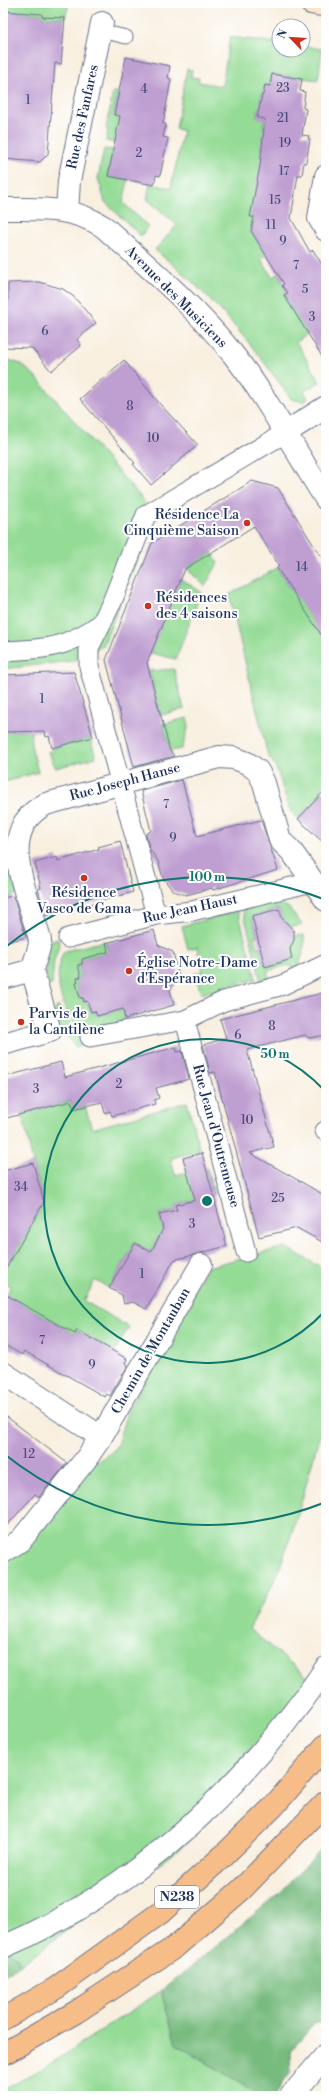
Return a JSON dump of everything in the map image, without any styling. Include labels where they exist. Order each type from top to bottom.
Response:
[{"type":"highway","name":"N238","points":[[3,2020],[56,1988],[160,1913],[223,1856],[273,1807],[326,1745]]},
{"type":"highway","name":"N238","points":[[6,2052],[76,2012],[175,1947],[241,1890],[326,1802]]},
{"type":"main road","points":[[311,3],[326,6]]},
{"type":"street","name":"Rue des Fanfares","points":[[67,211],[69,181],[102,27]]},
{"type":"street","points":[[326,176],[319,218],[326,230]]},
{"type":"street","name":"Avenue des Musiciens","points":[[3,209],[57,209],[84,216],[104,227],[209,325],[232,353],[259,390],[326,499]]},
{"type":"street","points":[[156,915],[89,666],[89,648],[99,625],[112,602],[146,515],[285,433],[326,407]]},
{"type":"street","points":[[3,651],[58,646],[80,638],[99,625]]},
{"type":"street","name":"Rue Joseph Hanse","points":[[32,970],[40,941],[18,858],[19,832],[24,821],[33,810],[46,804],[120,782],[218,757],[234,758],[247,763],[258,771],[264,783],[280,840],[319,880],[326,900]]},
{"type":"street","name":"Rue Jean Haust","points":[[68,938],[156,915],[192,911],[319,880]]},
{"type":"street","points":[[90,1037],[185,1020],[224,1001],[283,985],[326,964]]},
{"type":"street","points":[[3,978],[32,970],[50,1031],[3,1044]]},
{"type":"street","name":"Rue Jean d'Outremeuse","points":[[185,1020],[246,1252]]},
{"type":"street","name":"Chemin de Montauban","points":[[3,1552],[20,1540],[86,1459],[101,1437],[201,1265]]},
{"type":"street","points":[[3,1373],[101,1437]]},
{"type":"street","points":[[3,1947],[52,1924],[98,1897],[178,1837],[215,1803],[256,1759],[279,1732],[326,1668]]},
{"type":"street","points":[[291,2096],[326,2055]]},
{"type":"lane","points":[[102,27],[126,37]]},
{"type":"green space","points":[[3,3],[69,3],[65,18],[42,17],[42,14],[3,11]]},
{"type":"green space","points":[[230,37],[271,42],[271,58],[311,58],[311,47],[322,49],[318,80],[272,74],[270,86],[265,85],[260,101],[267,102],[266,109],[259,107],[257,117],[265,119],[263,128],[266,129],[265,135],[263,135],[261,147],[266,156],[251,217],[254,217],[251,231],[267,255],[261,259],[272,277],[278,274],[287,293],[284,295],[308,333],[296,342],[320,382],[304,391],[308,399],[304,402],[291,399],[261,358],[229,319],[194,283],[155,250],[177,225],[147,199],[150,184],[171,188],[183,131],[176,129],[187,69],[192,70],[191,77],[199,78],[198,82],[222,86]]},
{"type":"green space","points":[[113,92],[118,92],[114,115],[122,117],[117,143],[106,141],[108,129],[106,129]]},
{"type":"green space","points":[[104,149],[113,150],[108,176],[128,180],[123,203],[148,226],[141,236],[105,202],[98,178]]},
{"type":"green space","points":[[3,358],[21,364],[34,375],[144,501],[146,537],[103,646],[73,661],[3,669]]},
{"type":"green space","points":[[212,552],[218,563],[205,586],[186,568]]},
{"type":"green space","points":[[277,568],[291,590],[292,589],[326,636],[326,783],[320,789],[323,792],[298,819],[288,805],[277,771],[268,756],[229,595]]},
{"type":"green space","points":[[181,579],[201,592],[176,659],[150,653]]},
{"type":"green space","points":[[174,669],[184,709],[161,715],[149,671]]},
{"type":"green space","points":[[187,718],[189,725],[182,749],[170,751],[163,724]]},
{"type":"green space","points":[[31,730],[31,745],[38,772],[5,782],[3,774],[3,732]]},
{"type":"green space","points":[[90,738],[96,757],[56,768],[48,752],[52,751],[52,748]]},
{"type":"green space","points":[[3,850],[18,894],[3,898]]},
{"type":"green space","points":[[275,900],[289,908],[302,925],[292,927],[282,919],[279,909],[252,916],[257,936],[254,937],[257,947],[260,946],[265,967],[292,959],[289,947],[295,936],[304,935],[304,949],[300,963],[294,971],[291,966],[287,965],[267,971],[269,978],[261,981],[242,906]]},
{"type":"green space","points":[[238,911],[256,979],[201,994],[195,973],[203,971],[197,947],[188,949],[182,926]]},
{"type":"green space","points":[[58,939],[60,943],[54,961],[52,984],[48,987],[46,975],[49,941]]},
{"type":"green space","points":[[105,941],[108,952],[82,959],[82,964],[78,965],[81,977],[77,978],[78,982],[76,983],[80,998],[83,998],[84,1002],[87,1001],[91,1012],[95,1011],[97,1016],[123,1009],[125,1021],[87,1031],[72,1020],[67,1011],[60,992],[58,971],[62,955],[65,951]]},
{"type":"green space","points":[[58,1006],[74,1030],[87,1040],[89,1044],[76,1047],[72,1043],[63,1030],[54,1011]]},
{"type":"green space","points":[[71,1101],[74,1109],[85,1106],[92,1129],[187,1102],[200,1151],[171,1158],[175,1175],[207,1168],[214,1195],[176,1205],[177,1210],[159,1214],[164,1233],[160,1234],[151,1252],[135,1243],[109,1288],[95,1280],[84,1301],[129,1327],[114,1352],[77,1330],[75,1334],[6,1295],[11,1286],[3,1281],[3,1267],[11,1260],[44,1202],[33,1163],[22,1114]]},
{"type":"green space","points":[[285,1247],[326,1270],[326,1424],[318,1441],[298,1514],[277,1576],[249,1629],[321,1688],[246,1784],[183,1846],[21,1964],[3,1942],[3,1562],[87,1468],[112,1452],[117,1445],[127,1412],[207,1267]]},
{"type":"green space","points":[[326,1844],[326,2021],[314,2024],[290,2052],[291,2072],[274,2096],[262,2096],[176,2044],[161,1991],[280,1893]]},
{"type":"green space","points":[[3,1942],[21,1964],[3,1976]]},
{"type":"green space","points":[[161,1991],[176,2044],[262,2096],[3,2096],[3,2090],[45,2067]]},
{"type":"building","points":[[3,11],[42,14],[42,17],[65,18],[61,64],[55,63],[48,154],[40,162],[3,159],[3,65],[5,42],[3,42]]},
{"type":"building","points":[[126,57],[170,66],[168,78],[171,79],[163,124],[166,124],[163,137],[168,138],[160,176],[156,175],[154,185],[108,176],[120,116],[114,115]]},
{"type":"building","points":[[272,74],[302,79],[300,91],[305,92],[303,108],[306,109],[302,135],[309,136],[308,139],[310,139],[306,163],[304,162],[302,175],[298,175],[291,218],[310,252],[313,250],[326,271],[326,363],[284,295],[288,293],[282,286],[284,284],[251,231],[254,217],[250,217],[260,166],[265,119],[257,118],[265,85],[270,86]]},
{"type":"building","points":[[39,282],[63,289],[74,297],[96,323],[77,339],[81,346],[51,371],[32,348],[3,347],[3,306],[8,306],[8,283]]},
{"type":"building","points":[[124,360],[159,403],[198,445],[151,485],[133,464],[135,463],[80,399]]},
{"type":"building","points":[[252,481],[278,488],[326,565],[326,642],[277,568],[279,566],[254,526],[185,569],[147,663],[170,751],[174,756],[134,767],[106,660],[152,543]]},
{"type":"building","points":[[74,672],[93,737],[52,748],[49,736],[46,737],[45,731],[3,732],[3,675]]},
{"type":"building","points":[[182,780],[197,836],[261,820],[278,870],[213,890],[212,888],[186,895],[173,891],[163,878],[158,861],[149,848],[146,834],[151,831],[141,791]]},
{"type":"building","points":[[326,789],[326,845],[298,819]]},
{"type":"building","name":"Résidence Vasco de Gama","points":[[120,841],[133,892],[46,916],[38,889],[41,888],[35,863],[57,857],[58,861]]},
{"type":"building","points":[[13,896],[26,937],[3,943],[3,898]]},
{"type":"building","points":[[279,909],[282,918],[294,931],[294,940],[290,949],[292,959],[265,967],[252,916]]},
{"type":"building","name":"Église Notre-Dame d'Espérance","points":[[154,930],[158,945],[173,952],[179,977],[170,990],[174,1005],[125,1019],[123,1009],[97,1016],[95,1011],[91,1012],[87,1001],[84,1002],[83,998],[80,998],[76,983],[78,982],[77,978],[81,977],[78,965],[82,964],[82,959],[108,952],[106,943]]},
{"type":"building","points":[[326,992],[326,1035],[309,1038],[305,1035],[247,1050],[274,1147],[250,1153],[326,1196],[326,1244],[297,1228],[259,1237],[215,1072],[210,1073],[203,1045],[226,1038],[220,1019]]},
{"type":"building","points":[[176,1047],[177,1052],[182,1051],[189,1079],[156,1088],[159,1098],[154,1100],[155,1104],[112,1116],[110,1111],[105,1113],[102,1102],[74,1109],[71,1101],[3,1119],[3,1077],[61,1062],[65,1077]]},
{"type":"building","points":[[202,1153],[227,1246],[174,1260],[146,1309],[133,1302],[124,1304],[122,1295],[109,1288],[135,1243],[151,1252],[163,1229],[159,1214],[177,1210],[175,1205],[195,1200],[183,1158]]},
{"type":"building","points":[[33,1163],[44,1202],[3,1274],[3,1171]]},
{"type":"building","points":[[3,1293],[75,1334],[77,1330],[127,1359],[125,1363],[128,1365],[110,1396],[107,1394],[105,1397],[24,1351],[22,1355],[3,1344]]},
{"type":"building","points":[[3,1414],[67,1463],[39,1497],[35,1494],[3,1530]]},
{"type":"place","name":"Résidence La Cinquième Saison","points":[[247,523]]},
{"type":"place","name":"Résidences des 4 saisons","points":[[148,606]]},
{"type":"place","name":"Résidence Vasco de Gama","points":[[84,878]]},
{"type":"place","name":"Église Notre-Dame d'Espérance","points":[[129,971]]},
{"type":"place","name":"Parvis de la Cantilène","points":[[21,1022]]}]
